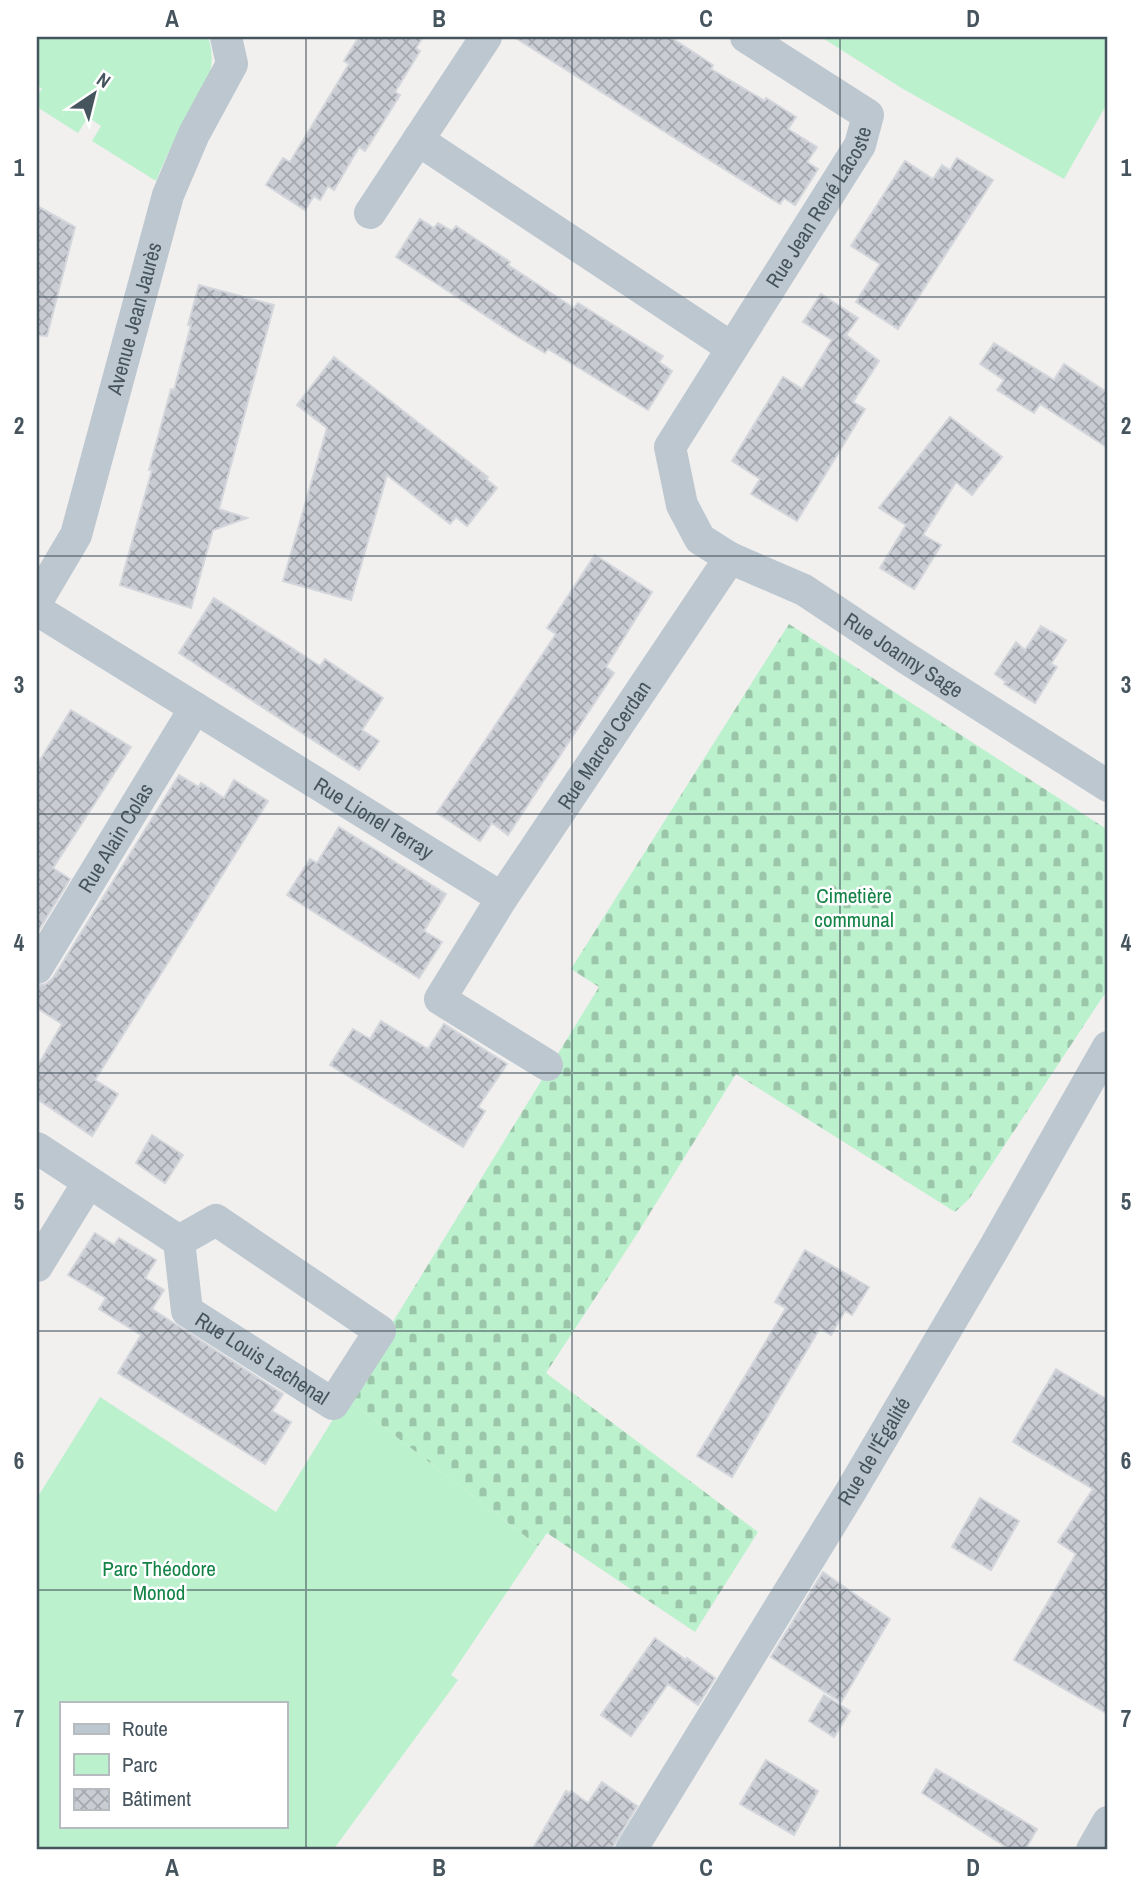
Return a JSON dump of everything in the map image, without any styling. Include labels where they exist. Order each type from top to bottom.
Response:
[{"type":"street","name":"Avenue Jean Jaurès","points":[[37,601],[76,535],[168,195],[194,134],[232,64],[226,37]]},
{"type":"street","points":[[370,213],[486,37]]},
{"type":"street","name":"Rue Jean René Lacoste","points":[[730,558],[700,538],[682,505],[670,447],[860,145],[868,115],[746,37]]},
{"type":"street","points":[[418,140],[732,348]]},
{"type":"street","name":"Rue Marcel Cerdan","points":[[502,898],[730,558]]},
{"type":"street","name":"Rue Joanny Sage","points":[[730,558],[804,590],[1108,786]]},
{"type":"street","name":"Rue Lionel Terray","points":[[37,610],[502,898]]},
{"type":"street","name":"Rue Alain Colas","points":[[37,968],[195,708]]},
{"type":"street","points":[[502,898],[440,999],[547,1065]]},
{"type":"street","name":"Rue de l'Égalité","points":[[631,1850],[851,1491],[1108,1047]]},
{"type":"street","points":[[37,1149],[179,1241]]},
{"type":"street","points":[[37,1266],[88,1183]]},
{"type":"street","name":"Rue Louis Lachenal","points":[[216,1220],[380,1331],[333,1404],[187,1311],[179,1241],[216,1220]]},
{"type":"street","points":[[1092,1850],[1108,1822]]},
{"type":"green space","points":[[37,37],[208,37],[211,51],[209,77],[176,137],[156,181],[92,141],[101,126],[88,117],[78,133],[37,107],[37,96],[42,89],[37,85]]},
{"type":"green space","points":[[821,37],[1108,37],[1108,102],[1064,179],[903,89]]},
{"type":"green space","name":"Cimetière communal","points":[[789,624],[1108,830],[1108,989],[969,1199],[955,1212],[736,1074],[637,1234],[546,1373],[758,1532],[695,1632],[547,1533],[538,1546],[346,1398],[599,987],[571,969]]},
{"type":"green space","name":"Parc Théodore Monod","points":[[100,1397],[276,1512],[346,1398],[538,1546],[451,1675],[458,1680],[333,1850],[37,1850],[37,1498]]},
{"type":"building","points":[[359,37],[423,37],[416,48],[420,51],[395,92],[400,95],[365,151],[359,147],[334,190],[328,186],[320,200],[314,196],[305,210],[266,185],[283,158],[290,162],[349,64],[344,61]]},
{"type":"building","points":[[514,37],[670,37],[713,65],[711,69],[796,117],[788,129],[817,147],[807,162],[818,169],[795,205],[784,198],[780,204]]},
{"type":"building","points":[[957,158],[993,180],[898,329],[856,302],[880,264],[851,246],[905,161],[933,179],[942,165],[950,170]]},
{"type":"building","points":[[37,206],[75,227],[47,336],[37,335]]},
{"type":"building","points":[[420,219],[434,228],[438,223],[452,231],[456,226],[510,262],[508,265],[574,308],[578,303],[663,356],[659,362],[672,371],[648,410],[548,349],[545,353],[520,338],[396,257]]},
{"type":"building","points":[[199,285],[274,305],[219,509],[247,518],[213,530],[191,608],[120,585],[171,389],[174,390]]},
{"type":"building","points":[[821,294],[858,318],[846,335],[879,361],[853,402],[865,409],[797,521],[751,494],[760,479],[732,461],[783,377],[802,389],[832,340],[803,322]]},
{"type":"building","points":[[994,343],[1054,380],[1064,364],[1108,393],[1108,448],[1040,404],[1034,413],[997,390],[1004,380],[980,364]]},
{"type":"building","points":[[334,357],[488,477],[486,479],[497,488],[467,526],[456,517],[450,524],[387,475],[351,600],[283,581],[327,428],[297,405]]},
{"type":"building","points":[[950,417],[1002,457],[972,495],[956,482],[923,535],[941,545],[914,589],[880,568],[906,525],[879,508]]},
{"type":"building","points":[[595,555],[652,592],[606,667],[614,673],[508,835],[492,823],[480,841],[437,813],[556,634],[547,628]]},
{"type":"building","points":[[214,598],[320,666],[325,659],[383,698],[362,730],[379,741],[359,770],[179,653]]},
{"type":"building","points":[[1041,626],[1066,640],[1051,664],[1057,667],[1035,703],[1004,684],[1006,682],[995,674],[1016,642],[1025,650]]},
{"type":"building","points":[[71,710],[131,747],[53,868],[70,879],[37,933],[37,765]]},
{"type":"building","points":[[179,775],[199,787],[201,783],[224,798],[234,780],[268,801],[95,1080],[118,1094],[92,1136],[37,1099],[37,1067],[62,1024],[37,1008],[37,986],[46,984],[53,978]]},
{"type":"building","points":[[339,827],[446,894],[424,931],[442,942],[419,978],[287,895],[310,859],[317,863]]},
{"type":"building","points":[[381,1021],[428,1049],[444,1024],[507,1064],[478,1107],[485,1111],[463,1147],[330,1065],[353,1029],[370,1039]]},
{"type":"building","points":[[152,1135],[183,1155],[165,1183],[136,1163]]},
{"type":"building","points":[[95,1233],[114,1245],[119,1238],[156,1260],[145,1278],[164,1290],[152,1309],[283,1394],[272,1411],[291,1422],[265,1464],[118,1373],[141,1335],[99,1309],[106,1298],[68,1275]]},
{"type":"building","points":[[805,1250],[869,1287],[852,1315],[845,1311],[831,1335],[820,1328],[732,1477],[697,1456],[786,1308],[775,1302]]},
{"type":"building","points":[[1056,1369],[1108,1400],[1108,1714],[1014,1660],[1076,1554],[1058,1542],[1093,1489],[1013,1442]]},
{"type":"building","points":[[980,1498],[1019,1521],[991,1570],[952,1547]]},
{"type":"building","points":[[823,1572],[890,1619],[841,1702],[771,1657]]},
{"type":"building","points":[[655,1638],[715,1678],[698,1705],[668,1684],[631,1736],[601,1715]]},
{"type":"building","points":[[824,1695],[850,1711],[834,1737],[809,1721]]},
{"type":"building","points":[[766,1760],[818,1791],[794,1835],[740,1804]]},
{"type":"building","points":[[936,1769],[1037,1829],[1025,1850],[1011,1850],[922,1793]]},
{"type":"building","points":[[602,1782],[637,1806],[611,1850],[532,1850],[566,1791],[571,1791],[588,1803]]}]
